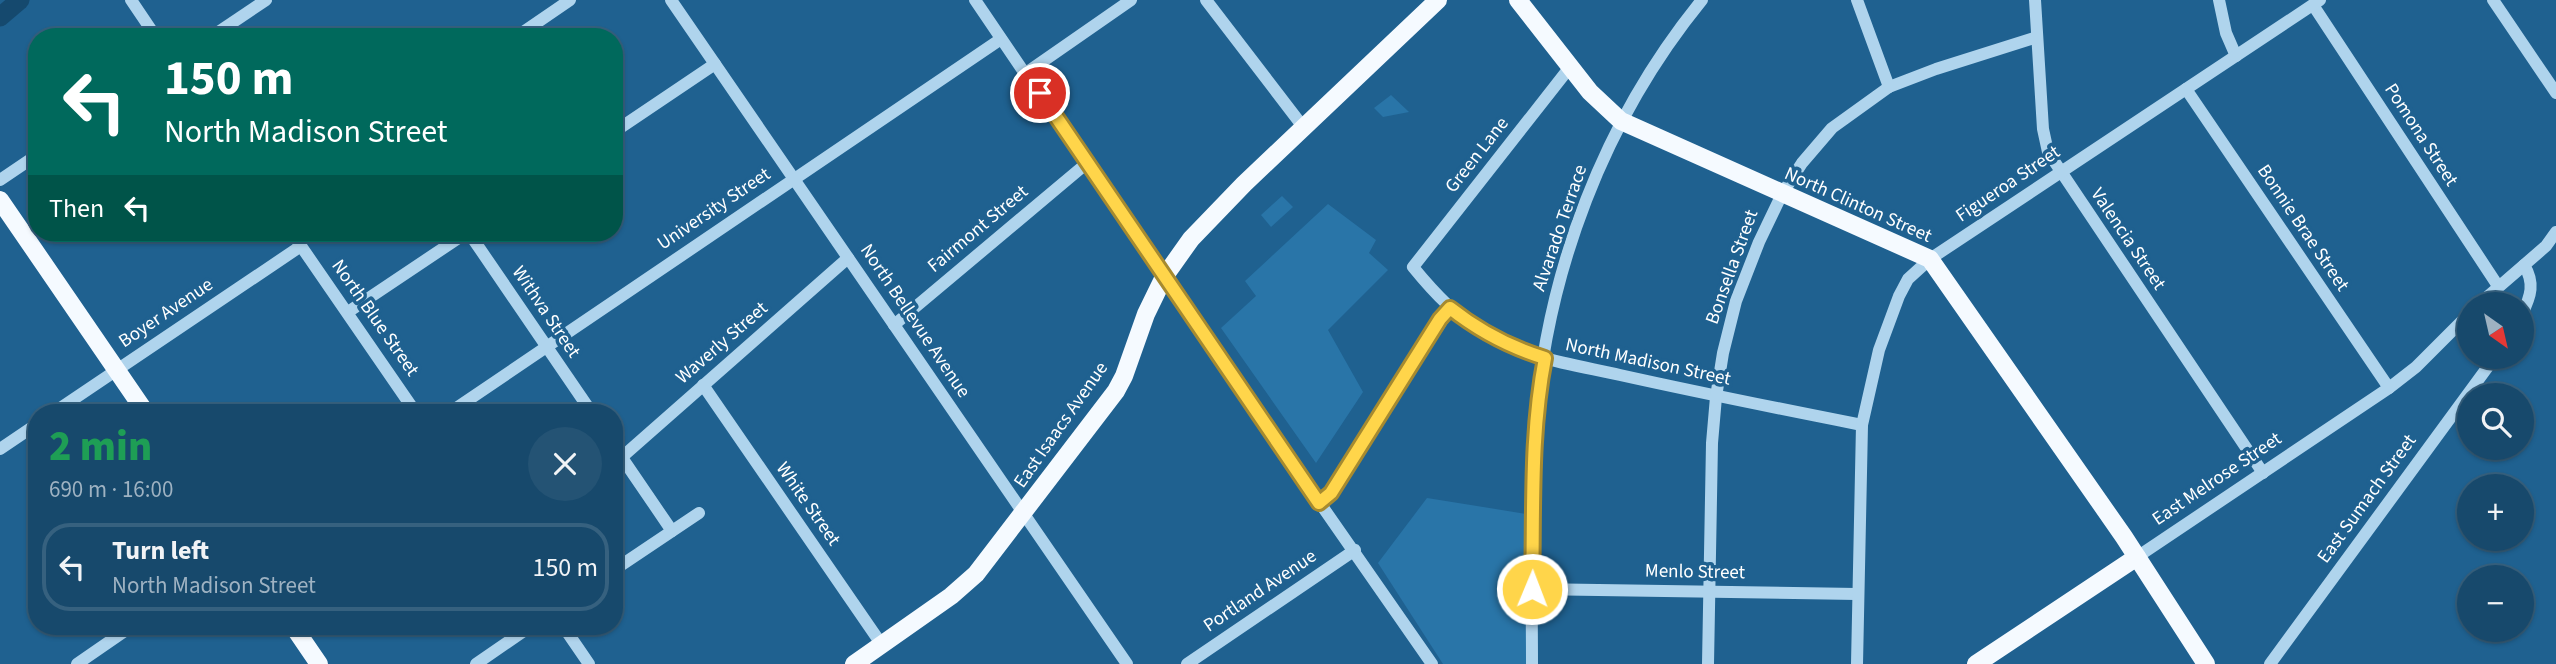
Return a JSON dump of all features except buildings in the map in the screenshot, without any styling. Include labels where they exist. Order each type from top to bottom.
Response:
[{"type":"main road","name":"East Isaacs Avenue","points":[[856,663],[969,582],[1024,514],[1116,391],[1128,366],[1146,314],[1164,277],[1203,224],[1438,0]]},
{"type":"main road","name":"North Clinton Street","points":[[1518,0],[1570,67],[1605,108],[1621,121],[1930,259],[2137,557],[2206,664]]},
{"type":"main road","points":[[0,200],[28,241]]},
{"type":"main road","points":[[29,242],[140,404]]},
{"type":"main road","name":"East Melrose Street","points":[[1976,664],[2137,557]]},
{"type":"main road","points":[[299,635],[319,664]]},
{"type":"street","points":[[131,0],[150,28]]},
{"type":"street","points":[[224,28],[265,0]]},
{"type":"street","points":[[529,28],[570,0]]},
{"type":"street","name":"North Bellevue Avenue","points":[[671,0],[1127,664]]},
{"type":"street","points":[[975,0],[1432,664]]},
{"type":"street","points":[[1026,73],[1131,0]]},
{"type":"street","points":[[1206,0],[1304,128]]},
{"type":"street","name":"Alvarado Terrace","points":[[1532,664],[1533,453],[1539,388],[1554,301],[1569,246],[1621,121],[1673,38],[1702,0]]},
{"type":"street","points":[[1857,0],[1889,87]]},
{"type":"street","name":"Valencia Street","points":[[2035,0],[2044,141],[2060,173],[2263,473]]},
{"type":"street","points":[[2218,0],[2225,33],[2236,55]]},
{"type":"street","points":[[2493,0],[2556,93]]},
{"type":"street","name":"Figueroa Street","points":[[1857,664],[1862,425],[1878,350],[1908,279],[1930,259],[2316,2]]},
{"type":"street","name":"Pomona Street","points":[[2316,2],[2498,286]]},
{"type":"street","name":"Bonsella Street","points":[[1708,664],[1716,397],[1736,302],[1759,242],[1782,194],[1802,163],[1832,128],[1889,87],[2037,37]]},
{"type":"street","name":"University Street","points":[[462,404],[1002,38]]},
{"type":"street","points":[[623,126],[715,64]]},
{"type":"street","name":"Green Lane","points":[[1413,267],[1570,67]]},
{"type":"street","name":"Bonnie Brae Street","points":[[2186,89],[2389,388]]},
{"type":"street","points":[[0,180],[28,161]]},
{"type":"street","name":"Fairmont Street","points":[[894,325],[1087,163]]},
{"type":"street","points":[[2492,292],[2546,246],[2556,232]]},
{"type":"street","name":"North Blue Street","points":[[298,242],[410,404]]},
{"type":"street","points":[[348,312],[453,242]]},
{"type":"street","name":"Withva Street","points":[[473,242],[586,404]]},
{"type":"street","name":"Boyer Avenue","points":[[66,404],[301,246]]},
{"type":"street","name":"Waverly Street","points":[[623,447],[703,385],[848,258]]},
{"type":"street","points":[[2524,265],[2531,280],[2531,292]]},
{"type":"street","name":"North Madison Street","points":[[1413,267],[1450,308],[1512,348],[1716,397],[1862,425]]},
{"type":"street","points":[[1319,503],[1331,493],[1440,319],[1450,308]]},
{"type":"street","name":"East Melrose Street","points":[[2137,557],[2389,388],[2416,368],[2457,326]]},
{"type":"street","name":"East Sumach Street","points":[[2270,664],[2486,369]]},
{"type":"street","name":"White Street","points":[[703,385],[881,645]]},
{"type":"street","points":[[0,449],[28,430]]},
{"type":"street","points":[[623,458],[673,531]]},
{"type":"street","points":[[623,564],[699,513]]},
{"type":"street","name":"Portland Avenue","points":[[1187,664],[1355,551]]},
{"type":"street","name":"Menlo Street","points":[[1532,589],[1857,594]]},
{"type":"street","points":[[77,664],[119,635]]},
{"type":"street","points":[[476,664],[518,635]]},
{"type":"street","points":[[569,635],[589,664]]},
{"type":"shaded area","points":[[1391,95],[1409,112],[1383,117],[1374,108]]},
{"type":"shaded area","points":[[1282,196],[1293,207],[1271,227],[1261,215]]},
{"type":"shaded area","points":[[1328,204],[1376,240],[1369,253],[1388,270],[1328,330],[1363,392],[1316,463],[1221,328],[1256,296],[1245,281]]},
{"type":"shaded area","points":[[1427,498],[1533,515],[1532,664],[1443,664],[1378,563]]},
{"type":"waterway","points":[[0,17],[20,0]]},
{"type":"route","points":[[1040,93],[1319,503],[1331,493],[1440,319],[1450,308],[1467,322],[1512,348],[1545,358],[1539,388],[1533,453],[1532,589]]}]
